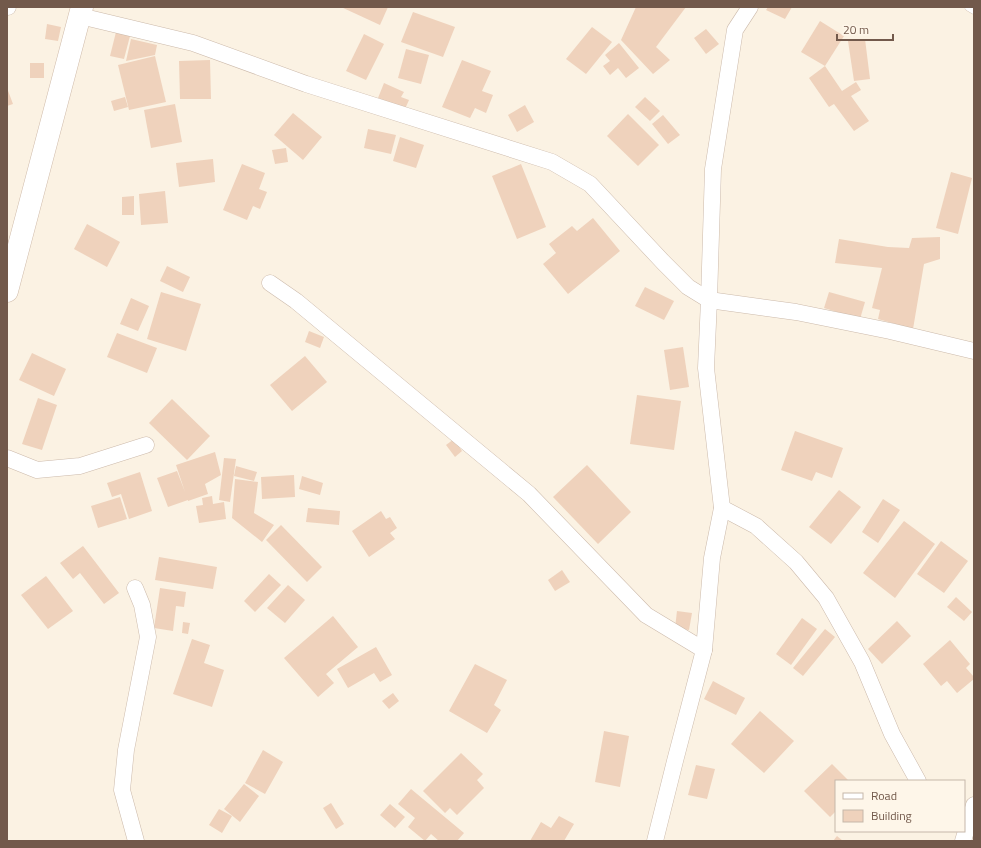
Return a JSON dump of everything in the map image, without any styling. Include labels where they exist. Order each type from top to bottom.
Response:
[{"type":"street","points":[[655,841],[704,650],[712,558],[722,508],[706,368],[713,169],[736,30],[750,7]]},
{"type":"street","points":[[7,291],[80,10],[193,43],[306,84],[552,162],[590,184],[688,287],[709,300],[796,312],[890,331],[974,351]]},
{"type":"street","points":[[270,283],[296,301],[529,494],[646,615],[704,650]]},
{"type":"street","points":[[7,458],[37,470],[80,466],[146,445]]},
{"type":"street","points":[[722,508],[756,526],[796,562],[826,598],[862,662],[892,734],[917,780]]},
{"type":"street","points":[[135,588],[142,605],[148,637],[126,750],[122,790],[136,841]]},
{"type":"street","points":[[965,831],[969,812]]},
{"type":"lane","points":[[969,7],[974,10]]},
{"type":"building","points":[[341,7],[388,7],[380,25]]},
{"type":"building","points":[[636,7],[686,7],[656,47],[670,60],[653,74],[621,40]]},
{"type":"building","points":[[768,7],[792,7],[785,19],[766,10]]},
{"type":"building","points":[[413,12],[455,27],[443,57],[401,42]]},
{"type":"building","points":[[820,21],[844,36],[825,66],[801,52]]},
{"type":"building","points":[[47,24],[61,27],[58,41],[45,39]]},
{"type":"building","points":[[592,27],[612,42],[586,74],[566,59]]},
{"type":"building","points":[[706,29],[719,44],[706,54],[694,38]]},
{"type":"building","points":[[116,32],[130,36],[124,59],[110,56]]},
{"type":"building","points":[[364,34],[384,44],[366,80],[346,71]]},
{"type":"building","points":[[131,39],[157,45],[155,55],[126,61]]},
{"type":"building","points":[[865,39],[870,79],[854,81],[848,41]]},
{"type":"building","points":[[619,43],[639,68],[626,78],[618,68],[610,75],[603,66],[610,61],[605,55]]},
{"type":"building","points":[[406,49],[429,55],[421,84],[398,78]]},
{"type":"building","points":[[155,56],[166,102],[129,110],[118,65]]},
{"type":"building","points":[[210,60],[211,99],[180,99],[179,61]]},
{"type":"building","points":[[462,60],[491,71],[482,91],[493,95],[486,113],[475,108],[470,118],[442,107]]},
{"type":"building","points":[[30,63],[44,63],[44,78],[30,78]]},
{"type":"building","points":[[825,66],[842,91],[856,82],[861,90],[851,96],[869,121],[854,131],[834,104],[829,107],[809,78]]},
{"type":"building","points":[[384,83],[404,92],[401,97],[409,100],[405,109],[378,98]]},
{"type":"building","points":[[7,88],[13,104],[7,106]]},
{"type":"building","points":[[125,97],[128,107],[114,111],[111,101]]},
{"type":"building","points":[[645,97],[660,111],[650,121],[635,107]]},
{"type":"building","points":[[175,104],[182,142],[151,148],[144,110]]},
{"type":"building","points":[[525,105],[534,122],[517,132],[508,115]]},
{"type":"building","points":[[293,113],[322,137],[303,160],[274,135]]},
{"type":"building","points":[[628,114],[659,145],[638,166],[607,136]]},
{"type":"building","points":[[663,115],[680,135],[668,144],[652,124]]},
{"type":"building","points":[[368,129],[396,135],[391,154],[364,148]]},
{"type":"building","points":[[400,137],[424,145],[416,168],[393,161]]},
{"type":"building","points":[[286,148],[288,162],[275,164],[272,150]]},
{"type":"building","points":[[213,159],[215,182],[179,187],[176,163]]},
{"type":"building","points":[[242,164],[265,173],[259,189],[267,192],[260,209],[253,206],[247,220],[223,210]]},
{"type":"building","points":[[521,164],[546,227],[517,239],[492,176]]},
{"type":"building","points":[[951,172],[972,178],[958,234],[936,228]]},
{"type":"building","points":[[165,191],[168,223],[141,225],[139,194]]},
{"type":"building","points":[[134,196],[134,215],[122,215],[122,197]]},
{"type":"building","points":[[593,218],[620,251],[568,294],[543,264],[556,253],[549,244],[572,226],[577,231]]},
{"type":"building","points":[[87,224],[120,242],[107,267],[74,249]]},
{"type":"building","points":[[940,237],[940,259],[924,264],[913,329],[878,319],[880,310],[872,308],[882,268],[835,263],[839,239],[888,247],[909,248],[912,238]]},
{"type":"building","points":[[167,266],[190,277],[183,292],[160,281]]},
{"type":"building","points":[[645,287],[674,301],[664,320],[635,306]]},
{"type":"building","points":[[161,292],[201,304],[186,351],[147,339]]},
{"type":"building","points":[[829,292],[865,302],[860,319],[824,308]]},
{"type":"building","points":[[131,298],[149,306],[138,331],[120,324]]},
{"type":"building","points":[[309,331],[324,337],[320,348],[305,342]]},
{"type":"building","points":[[117,333],[157,348],[147,373],[107,357]]},
{"type":"building","points":[[683,347],[689,387],[670,390],[664,350]]},
{"type":"building","points":[[32,353],[66,369],[54,396],[19,380]]},
{"type":"building","points":[[305,356],[327,382],[292,411],[270,385]]},
{"type":"building","points":[[637,395],[681,401],[674,450],[630,444]]},
{"type":"building","points":[[38,398],[57,405],[42,450],[22,444]]},
{"type":"building","points":[[172,399],[210,436],[187,460],[149,423]]},
{"type":"building","points":[[795,431],[843,448],[832,478],[816,472],[812,481],[781,470]]},
{"type":"building","points":[[454,439],[462,451],[455,457],[446,445]]},
{"type":"building","points":[[215,452],[221,475],[205,484],[208,494],[168,507],[157,478],[177,471],[185,492],[176,465]]},
{"type":"building","points":[[224,458],[236,459],[230,502],[219,500]]},
{"type":"building","points":[[587,465],[631,512],[598,544],[553,497]]},
{"type":"building","points":[[236,466],[257,472],[254,481],[234,476]]},
{"type":"building","points":[[140,472],[152,511],[129,519],[121,494],[112,497],[107,483]]},
{"type":"building","points":[[294,475],[295,497],[262,499],[261,477]]},
{"type":"building","points":[[302,476],[323,483],[320,495],[299,489]]},
{"type":"building","points":[[235,479],[258,482],[254,513],[274,525],[262,542],[232,518]]},
{"type":"building","points":[[839,490],[861,507],[831,544],[809,527]]},
{"type":"building","points":[[212,496],[213,504],[224,502],[226,519],[199,523],[196,506],[203,505],[202,498]]},
{"type":"building","points":[[120,497],[127,519],[98,528],[91,506]]},
{"type":"building","points":[[883,499],[900,510],[878,543],[862,532]]},
{"type":"building","points":[[308,508],[340,511],[339,525],[306,522]]},
{"type":"building","points":[[381,511],[386,519],[390,517],[397,528],[390,533],[395,539],[369,557],[352,531]]},
{"type":"building","points":[[904,521],[935,544],[895,598],[863,573]]},
{"type":"building","points":[[281,525],[322,567],[307,582],[266,540]]},
{"type":"building","points":[[941,541],[968,561],[944,593],[917,574]]},
{"type":"building","points":[[83,546],[119,593],[104,604],[80,573],[73,579],[60,563]]},
{"type":"building","points":[[159,557],[217,567],[213,589],[155,580]]},
{"type":"building","points":[[562,570],[570,582],[555,591],[548,580]]},
{"type":"building","points":[[269,574],[281,585],[255,612],[244,601]]},
{"type":"building","points":[[46,576],[73,611],[48,629],[21,595]]},
{"type":"building","points":[[288,585],[305,600],[285,623],[267,608]]},
{"type":"building","points":[[160,588],[186,592],[184,607],[176,606],[173,631],[154,628]]},
{"type":"building","points":[[956,597],[972,612],[964,621],[947,607]]},
{"type":"building","points":[[677,611],[692,613],[689,630],[675,628]]},
{"type":"building","points":[[333,616],[358,647],[326,674],[334,683],[318,697],[284,658]]},
{"type":"building","points":[[802,618],[817,629],[791,665],[776,654]]},
{"type":"building","points":[[897,621],[911,636],[882,664],[868,649]]},
{"type":"building","points":[[183,622],[190,623],[188,634],[182,633]]},
{"type":"building","points":[[825,629],[835,637],[803,676],[793,668]]},
{"type":"building","points":[[192,639],[210,645],[204,663],[224,670],[212,707],[173,694]]},
{"type":"building","points":[[950,640],[970,664],[966,668],[974,677],[974,679],[957,693],[947,681],[941,686],[923,664]]},
{"type":"building","points":[[376,647],[392,675],[380,682],[374,673],[348,688],[337,669]]},
{"type":"building","points":[[475,664],[507,680],[494,705],[501,710],[487,733],[449,711]]},
{"type":"building","points":[[713,681],[745,698],[736,715],[704,699]]},
{"type":"building","points":[[393,693],[399,701],[389,709],[382,701]]},
{"type":"building","points":[[760,711],[794,741],[764,773],[731,744]]},
{"type":"building","points":[[604,731],[629,736],[620,787],[595,782]]},
{"type":"building","points":[[263,750],[283,762],[265,794],[245,783]]},
{"type":"building","points":[[461,753],[483,774],[477,780],[484,788],[457,815],[450,808],[445,813],[423,791]]},
{"type":"building","points":[[832,764],[848,780],[835,780],[835,812],[830,817],[804,791]]},
{"type":"building","points":[[696,765],[715,769],[707,799],[688,795]]},
{"type":"building","points":[[244,784],[259,796],[240,822],[224,809]]},
{"type":"building","points":[[411,789],[464,833],[457,841],[439,841],[431,834],[425,841],[408,827],[415,818],[398,804]]},
{"type":"building","points":[[331,803],[344,824],[336,829],[323,808]]},
{"type":"building","points":[[390,804],[405,817],[395,828],[380,815]]},
{"type":"building","points":[[219,809],[232,816],[222,833],[209,825]]},
{"type":"building","points":[[559,816],[574,824],[564,841],[530,841],[541,822],[551,828]]},
{"type":"building","points":[[837,836],[843,841],[833,841]]}]
